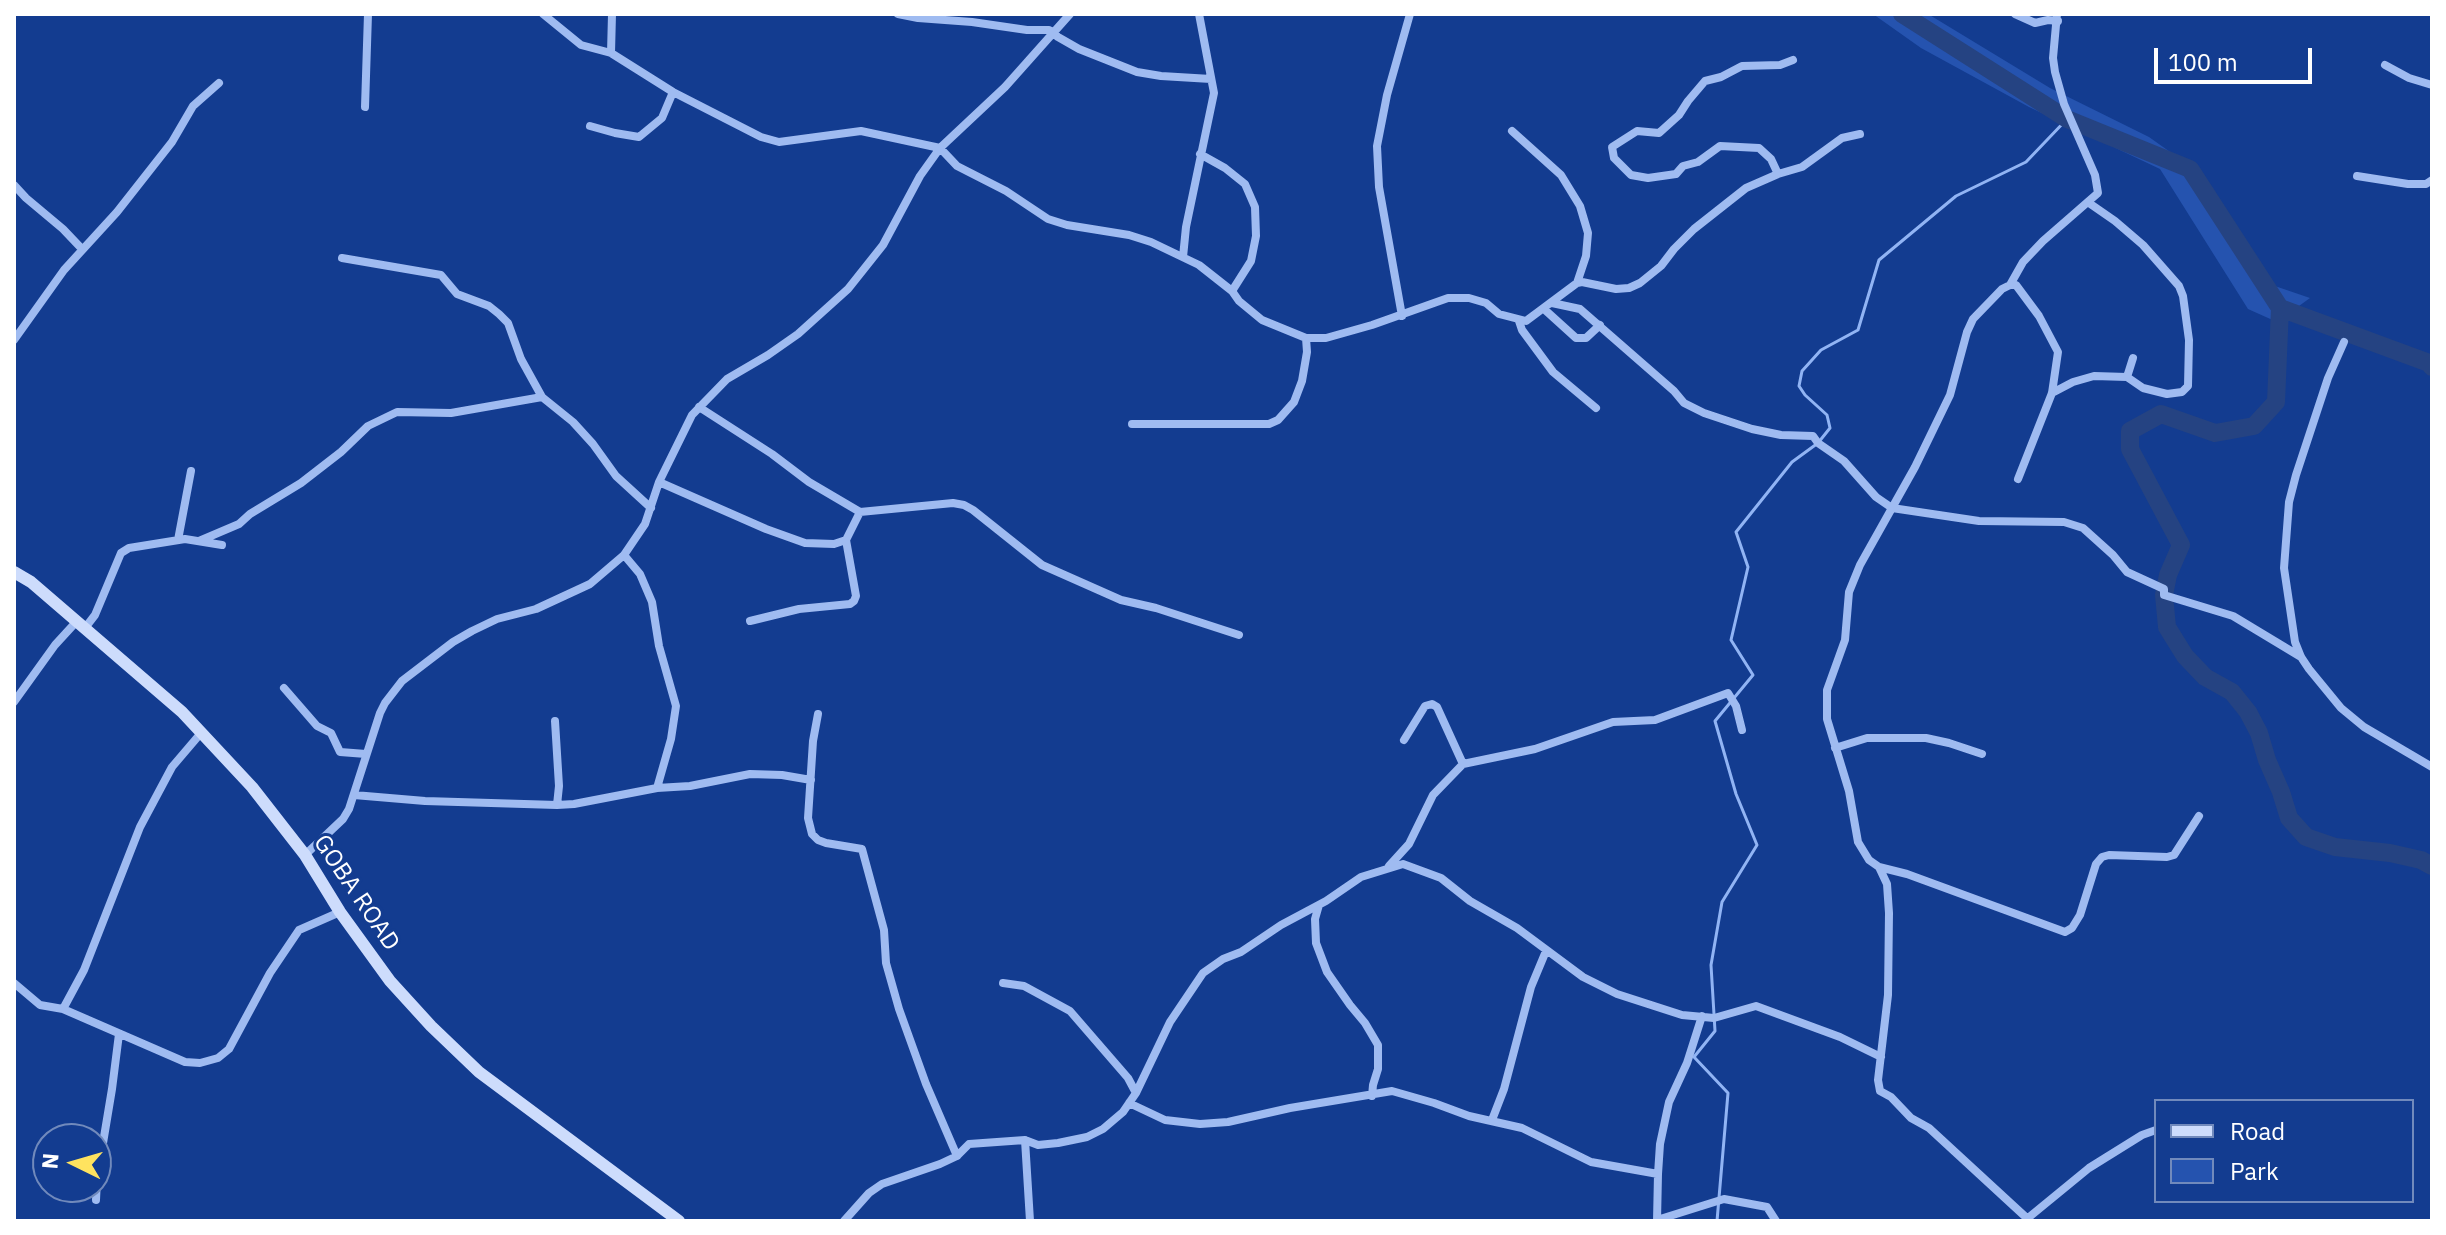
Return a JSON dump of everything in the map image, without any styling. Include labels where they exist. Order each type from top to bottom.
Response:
[{"type":"main road","name":"GOBA ROAD","points":[[14,572],[31,582],[182,712],[252,787],[305,855],[340,912],[390,981],[431,1026],[479,1072],[679,1221]]},
{"type":"street","points":[[365,107],[368,14]]},
{"type":"street","points":[[543,14],[581,45],[611,53],[673,92],[761,137],[779,142],[861,131],[940,148],[957,166],[1006,191],[1048,219],[1129,235],[1199,265],[1262,320],[1306,338],[1326,338],[1402,316],[1440,300],[1469,298],[1486,303],[1499,314],[1526,321],[1577,283],[1586,256],[1588,233],[1580,206],[1561,175],[1512,131]]},
{"type":"street","points":[[611,53],[612,14]]},
{"type":"street","points":[[898,14],[1049,30],[1079,49],[1137,72],[1211,79]]},
{"type":"street","points":[[305,855],[343,819],[385,703],[402,681],[453,642],[486,624],[536,609],[590,584],[624,555],[645,524],[659,482],[692,415],[727,379],[798,334],[848,289],[883,245],[920,176],[940,148],[1005,87],[1070,14]]},
{"type":"street","points":[[1183,257],[1186,227],[1214,93],[1199,14]]},
{"type":"street","points":[[1402,316],[1377,161],[1378,135],[1410,14]]},
{"type":"street","points":[[2015,14],[2035,23],[2058,18],[2053,58],[2055,72],[2064,104],[2095,175],[2098,193],[2043,241],[2023,262],[2010,285],[1994,296],[1973,319],[1950,395],[1915,467],[1860,565],[1849,592],[1845,640],[1827,690],[1827,719],[1849,791],[1858,842],[1869,860],[1879,867],[1907,874],[2065,932],[2072,928],[2080,915],[2096,864],[2102,857],[2174,855],[2199,816]]},
{"type":"street","points":[[1778,174],[1771,159],[1759,148],[1720,146],[1698,162],[1683,166],[1676,174],[1648,178],[1631,175],[1614,158],[1612,147],[1637,131],[1659,133],[1679,115],[1705,81],[1742,66],[1780,65],[1793,60]]},
{"type":"street","points":[[2385,65],[2409,78],[2432,85]]},
{"type":"street","points":[[14,340],[82,249],[117,212],[166,150],[193,106],[219,83]]},
{"type":"street","points":[[590,126],[639,137],[662,118],[673,92]]},
{"type":"street","points":[[1577,283],[1616,289],[1640,283],[1711,215],[1746,188],[1802,167],[1842,138],[1860,134]]},
{"type":"street","points":[[1200,154],[1245,184],[1255,207],[1256,236],[1251,261],[1232,291]]},
{"type":"street","points":[[2357,176],[2408,184],[2426,184],[2432,180]]},
{"type":"street","points":[[14,185],[82,249]]},
{"type":"street","points":[[2052,393],[2094,376],[2127,377],[2143,388],[2167,394],[2182,392],[2188,386],[2189,340],[2179,286],[2143,245],[2089,203]]},
{"type":"street","points":[[342,258],[441,275],[457,294],[489,306],[508,323],[521,359],[542,397],[573,422],[616,476],[651,508]]},
{"type":"street","points":[[2010,285],[2016,285],[2023,291],[2058,352],[2052,393],[2018,479]]},
{"type":"street","points":[[1552,303],[1575,307],[1600,325],[1684,403],[1752,429],[1781,435],[1813,436],[1844,461],[1876,497],[1892,508],[1970,520],[2064,522],[2083,528],[2127,572],[2164,589],[2164,595],[2233,616],[2301,657],[2341,708],[2364,727],[2432,767]]},
{"type":"street","points":[[1544,309],[1576,338],[1586,338],[1600,325]]},
{"type":"street","points":[[1519,321],[1522,330],[1553,372],[1596,408]]},
{"type":"street","points":[[1132,424],[1254,425],[1278,420],[1294,402],[1302,381],[1306,338]]},
{"type":"street","points":[[2301,657],[2292,624],[2284,568],[2287,515],[2299,466],[2328,378],[2344,342]]},
{"type":"street","points":[[2127,377],[2133,358]]},
{"type":"street","points":[[199,541],[239,524],[301,483],[368,426],[397,412],[451,413],[542,397]]},
{"type":"street","points":[[699,407],[809,482],[860,512],[953,503],[964,505],[1042,565],[1121,600],[1239,635]]},
{"type":"street","points":[[178,540],[191,471]]},
{"type":"street","points":[[659,482],[805,543],[834,544],[846,540]]},
{"type":"street","points":[[750,621],[799,609],[854,601],[856,596],[846,540],[860,512]]},
{"type":"street","points":[[14,702],[18,692],[55,645],[95,615],[121,553],[129,548],[178,540],[222,545]]},
{"type":"street","points":[[624,555],[640,574],[652,602],[659,646],[676,706],[671,739],[657,788]]},
{"type":"street","points":[[284,688],[317,726],[331,733],[340,752],[366,754]]},
{"type":"street","points":[[1388,867],[1409,844],[1433,795],[1463,764],[1535,749],[1613,722],[1655,720],[1728,693],[1736,706],[1742,730]]},
{"type":"street","points":[[1404,740],[1425,706],[1432,704],[1437,707],[1463,764]]},
{"type":"street","points":[[818,714],[808,818],[812,834],[826,843],[862,849],[884,930],[886,963],[899,1009],[926,1084],[957,1156]]},
{"type":"street","points":[[555,721],[559,786],[557,805]]},
{"type":"street","points":[[63,1009],[84,970],[140,827],[172,767],[201,733]]},
{"type":"street","points":[[1835,748],[1867,738],[1898,737],[1940,741],[1982,754]]},
{"type":"street","points":[[354,795],[414,801],[557,805],[750,774],[811,780]]},
{"type":"street","points":[[844,1221],[869,1193],[882,1184],[929,1170],[957,1156],[969,1144],[1025,1140],[1038,1145],[1087,1137],[1103,1129],[1123,1112],[1136,1093],[1170,1022],[1203,973],[1361,877],[1403,864],[1441,878],[1470,901],[1517,928],[1583,977],[1617,994],[1682,1015],[1714,1018],[1756,1006],[1840,1037],[1881,1057]]},
{"type":"street","points":[[1879,867],[1887,884],[1889,913],[1888,995],[1878,1080],[1880,1091],[1891,1097],[1911,1118],[1929,1128],[2029,1220],[2089,1168],[2154,1131]]},
{"type":"street","points":[[1319,905],[1315,919],[1316,943],[1327,972],[1378,1045],[1378,1069],[1372,1096]]},
{"type":"street","points":[[14,983],[40,1005],[63,1009],[185,1062],[200,1063],[218,1058],[229,1049],[270,973],[299,930],[340,912]]},
{"type":"street","points":[[1492,1120],[1504,1089],[1531,987],[1546,951]]},
{"type":"street","points":[[1003,983],[1024,986],[1070,1011],[1128,1078],[1136,1093]]},
{"type":"street","points":[[1702,1016],[1687,1063],[1669,1102],[1660,1144],[1657,1220],[1724,1199],[1767,1207],[1776,1221]]},
{"type":"street","points":[[107,1123],[119,1034]]},
{"type":"street","points":[[1129,1103],[1165,1120],[1200,1124],[1228,1122],[1392,1091],[1469,1116],[1522,1128],[1591,1162],[1658,1174]]},
{"type":"street","points":[[1025,1140],[1030,1221]]},
{"type":"green space","points":[[1873,14],[1928,14],[2050,88],[2149,137],[2204,176],[2269,284],[2310,298],[2277,322],[2248,309],[2160,169],[2029,107],[1921,48]]},
{"type":"waterway","points":[[1902,14],[2067,119],[2190,169],[2280,308],[2429,363],[2432,367]]},
{"type":"waterway","points":[[1717,1221],[1728,1093],[1694,1057],[1715,1031],[1711,965],[1722,902],[1757,845],[1736,794],[1715,721],[1753,675],[1731,640],[1748,567],[1736,532],[1792,462],[1818,443],[1830,428],[1827,415],[1799,386],[1802,371],[1821,350],[1858,330],[1879,260],[1956,196],[2026,162],[2067,119]]},
{"type":"waterway","points":[[2280,308],[2276,402],[2254,426],[2215,433],[2161,414],[2130,431],[2130,449],[2181,545],[2168,575],[2164,595],[2167,627],[2185,656],[2205,677],[2232,692],[2248,712],[2259,733],[2289,818],[2306,837],[2335,847],[2421,860],[2432,866]]}]
